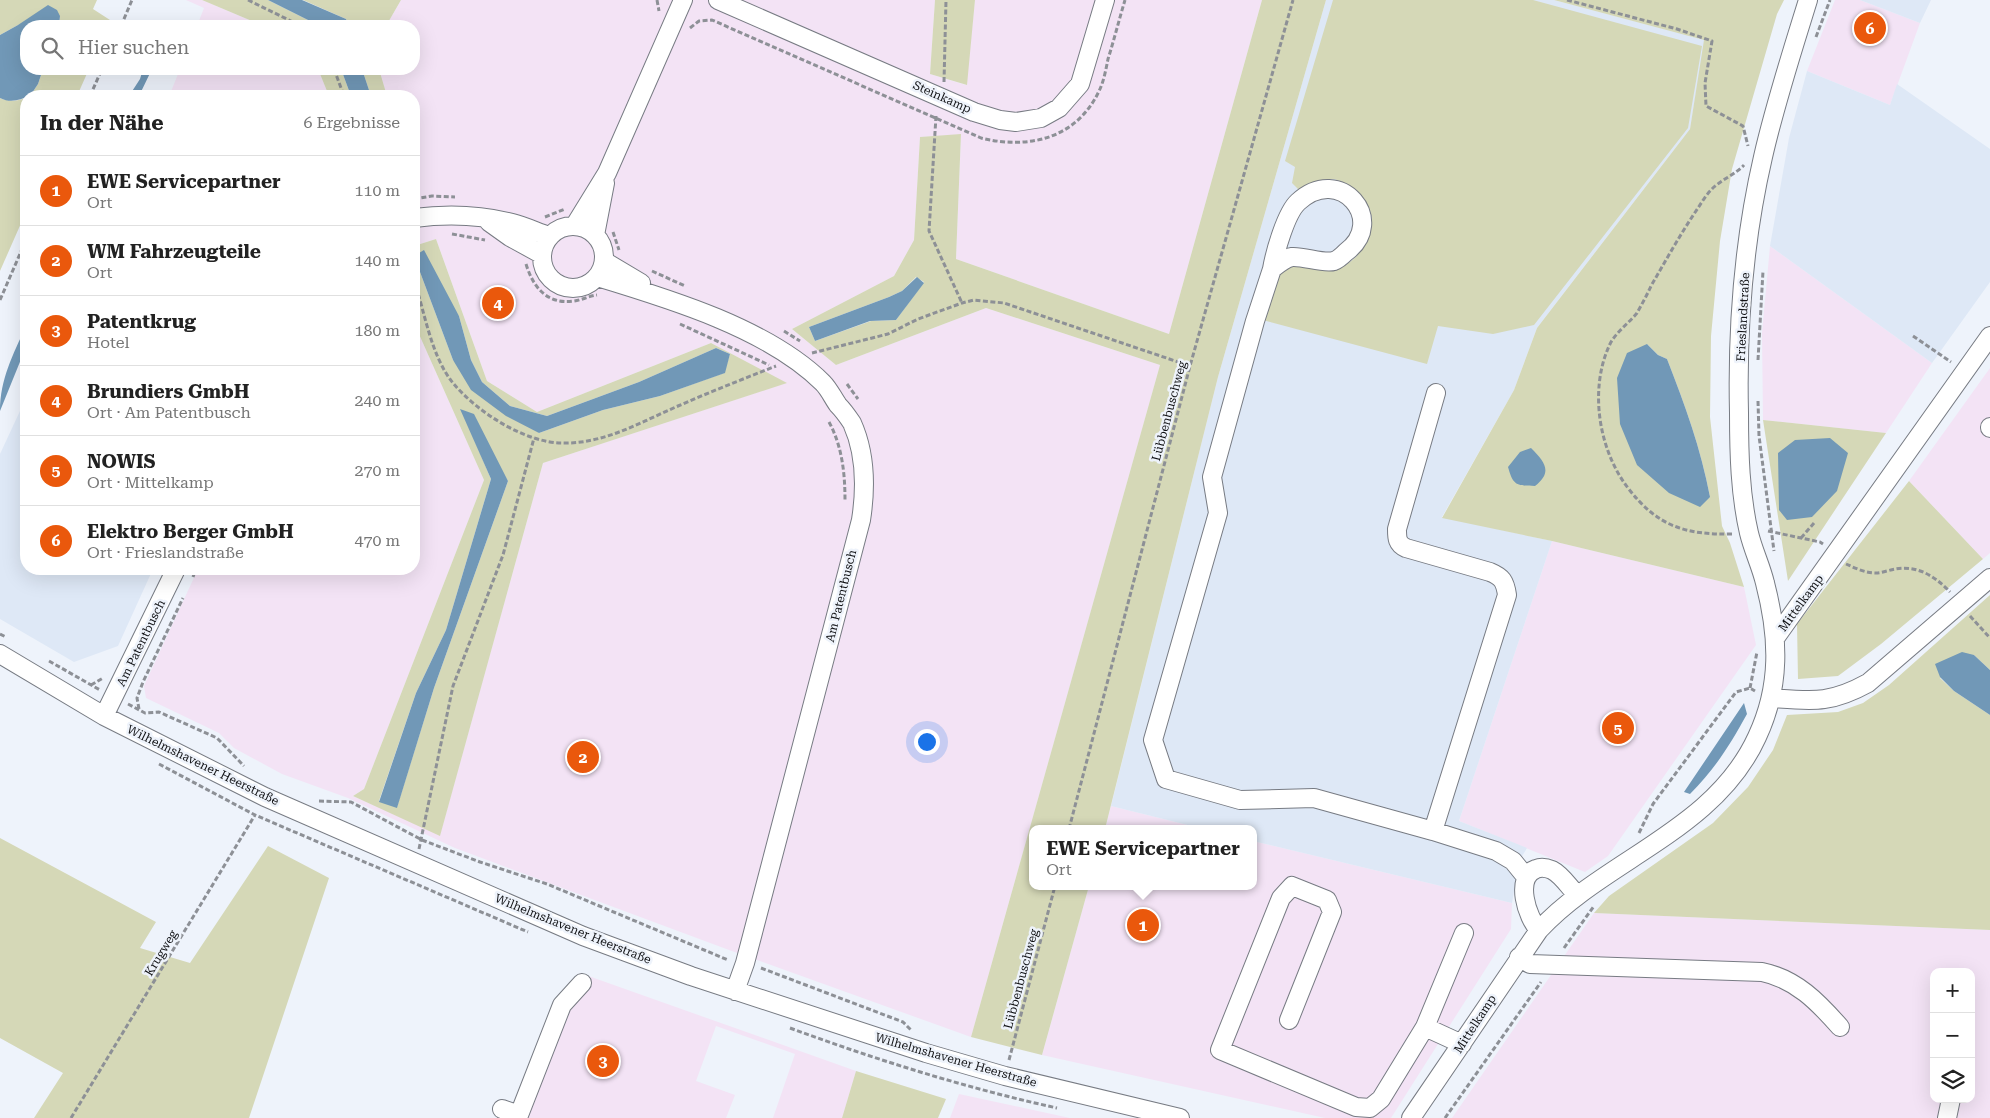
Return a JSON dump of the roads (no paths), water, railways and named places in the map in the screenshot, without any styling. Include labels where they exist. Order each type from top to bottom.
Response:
[{"type":"street","points":[[575,225],[607,173],[683,0]]},
{"type":"street","name":"Steinkamp","points":[[718,0],[982,114],[1000,120],[1016,122],[1041,118],[1059,108],[1080,84],[1105,0]]},
{"type":"street","name":"Frieslandstraße","points":[[1776,638],[1765,582],[1749,533],[1741,476],[1739,412],[1740,331],[1748,242],[1763,157],[1782,82],[1807,0]]},
{"type":"street","points":[[595,235],[607,173]]},
{"type":"street","points":[[1272,269],[1290,258],[1333,261],[1348,251],[1358,241],[1363,220],[1356,200],[1340,190],[1326,188],[1311,193],[1297,202],[1276,248],[1272,269],[1255,320],[1212,477],[1218,513],[1153,740],[1166,779],[1240,800],[1314,798],[1433,831],[1496,851],[1513,862],[1526,877]]},
{"type":"street","points":[[420,217],[431,215],[484,218],[512,223],[549,236]]},
{"type":"street","points":[[484,218],[510,237],[542,254]]},
{"type":"street","points":[[575,225],[595,235],[604,252],[601,277],[581,288],[571,289],[561,287],[552,281],[546,274],[542,264],[542,254],[549,236],[561,228],[575,225]]},
{"type":"street","name":"Am Patentbusch","points":[[601,277],[662,297],[725,322],[775,346],[794,358],[824,384],[851,423],[865,471],[865,497],[861,520],[745,963],[735,991]]},
{"type":"street","name":"Mittelkamp","points":[[1411,1118],[1539,930],[1577,895],[1655,844],[1702,808],[1733,776],[1757,738],[1771,698],[1776,667],[1776,638],[1990,336]]},
{"type":"street","points":[[1433,831],[1507,594],[1506,584],[1501,577],[1490,572],[1400,546],[1396,538],[1436,393]]},
{"type":"street","name":"Am Patentbusch","points":[[104,716],[173,575]]},
{"type":"street","points":[[1771,698],[1819,701],[1847,694],[1868,683],[1955,598],[1990,578]]},
{"type":"street","name":"Wilhelmshavener Heerstraße","points":[[0,654],[104,716],[265,797],[415,864],[584,936],[735,991],[926,1053],[1005,1076],[1180,1118]]},
{"type":"street","points":[[1539,930],[1533,924],[1523,890],[1526,877],[1537,869],[1548,869],[1558,875],[1577,895]]},
{"type":"street","points":[[1289,1020],[1332,912],[1328,900],[1292,886],[1281,898],[1220,1050],[1356,1107],[1370,1108],[1381,1099],[1425,1027],[1464,933]]},
{"type":"street","points":[[1519,957],[1530,964],[1762,972],[1776,975],[1817,1001],[1840,1027]]},
{"type":"street","points":[[502,1108],[519,1116],[562,1005],[582,982]]},
{"type":"street","points":[[1425,1027],[1462,1044]]},
{"type":"street","points":[[1947,1118],[1950,1103]]},
{"type":"water","points":[[268,0],[302,0],[346,20],[308,20]]},
{"type":"water","points":[[48,5],[57,10],[60,16],[60,20],[26,20]]},
{"type":"water","points":[[20,24],[20,75],[41,75],[34,90],[20,90],[20,100],[4,100],[0,98],[0,35]]},
{"type":"water","points":[[141,75],[149,75],[142,90],[133,90]]},
{"type":"water","points":[[343,75],[364,75],[369,90],[349,90]]},
{"type":"water","points":[[424,250],[459,316],[471,360],[482,382],[510,406],[547,416],[639,382],[716,348],[730,354],[725,373],[660,396],[603,410],[539,433],[506,416],[471,390],[453,360],[420,272],[420,252]]},
{"type":"water","points":[[917,277],[924,283],[896,320],[870,321],[815,341],[809,327],[902,291]]},
{"type":"water","points":[[20,339],[20,362],[0,411],[2,388]]},
{"type":"water","points":[[1647,344],[1658,355],[1667,359],[1692,427],[1710,497],[1700,507],[1669,493],[1637,465],[1620,424],[1617,378],[1627,353]]},
{"type":"water","points":[[460,409],[474,414],[508,481],[434,688],[397,808],[379,802],[416,693],[446,630],[491,479]]},
{"type":"water","points":[[1830,438],[1848,453],[1837,491],[1812,517],[1787,520],[1779,510],[1778,453],[1795,440]]},
{"type":"water","points":[[1531,448],[1543,462],[1545,467],[1544,476],[1535,486],[1519,485],[1512,478],[1508,467],[1520,452]]},
{"type":"water","points":[[1962,652],[1974,655],[1990,670],[1990,715],[1954,691],[1940,677],[1935,664]]},
{"type":"water","points":[[1744,703],[1747,714],[1722,756],[1690,794],[1684,792]]},
{"type":"place","name":"Elektro Berger GmbH","points":[[1870,28]]},
{"type":"place","name":"Brundiers GmbH","points":[[498,303]]},
{"type":"place","name":"NOWIS","points":[[1618,728]]},
{"type":"place","name":"WM Fahrzeugteile","points":[[583,757]]},
{"type":"place","name":"EWE Servicepartner","points":[[1143,925]]},
{"type":"place","name":"Patentkrug","points":[[603,1061]]}]
